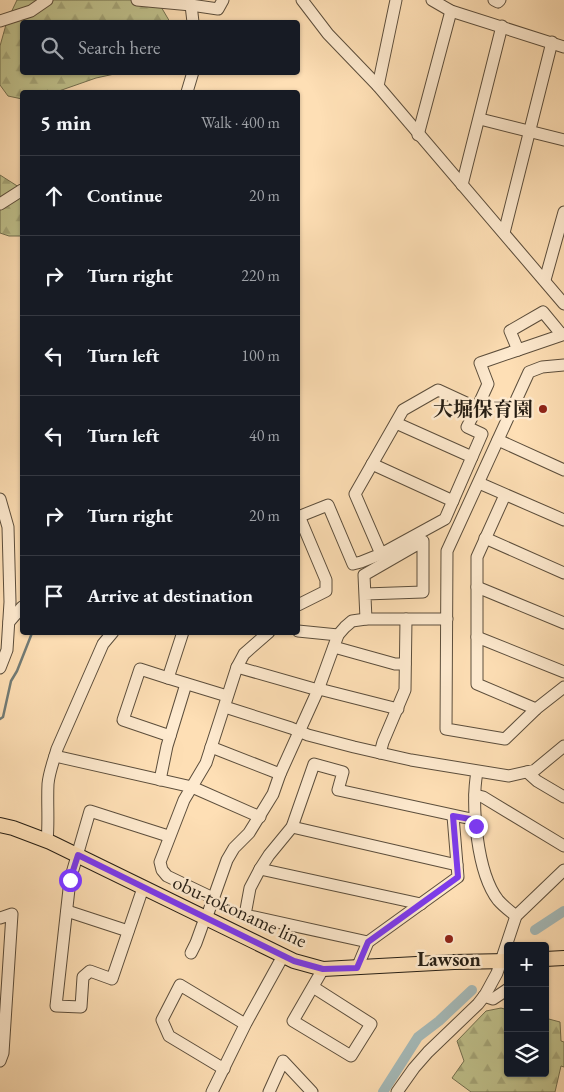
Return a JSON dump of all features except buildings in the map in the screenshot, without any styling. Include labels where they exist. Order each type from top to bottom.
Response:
[{"type":"main road","name":"obu-tokoname line","points":[[0,825],[47,841],[283,956],[323,969],[454,962],[503,962]]},
{"type":"main road","points":[[549,959],[564,958]]},
{"type":"street","points":[[0,21],[31,10],[47,0]]},
{"type":"street","points":[[137,0],[218,9],[223,0]]},
{"type":"street","points":[[302,0],[328,34],[378,86],[504,234],[562,298]]},
{"type":"street","points":[[378,86],[396,0]]},
{"type":"street","points":[[432,0],[451,11],[564,47]]},
{"type":"street","points":[[494,0],[498,2],[500,0]]},
{"type":"street","points":[[191,5],[193,20]]},
{"type":"street","points":[[418,134],[451,11]]},
{"type":"street","points":[[462,185],[502,26]]},
{"type":"street","points":[[504,234],[552,42]]},
{"type":"street","points":[[188,90],[192,75]]},
{"type":"street","points":[[480,119],[564,140]]},
{"type":"street","points":[[0,204],[20,191]]},
{"type":"street","points":[[545,280],[564,212]]},
{"type":"street","points":[[300,516],[328,505],[353,564],[380,554],[445,519],[482,434],[467,427],[488,384],[480,363],[518,350],[563,334],[542,312],[510,331],[518,350]]},
{"type":"street","points":[[564,365],[542,367],[528,372],[447,551],[446,729],[505,739],[536,709],[564,687]]},
{"type":"street","points":[[380,554],[355,494],[403,410],[438,390],[477,408]]},
{"type":"street","points":[[396,424],[472,457]]},
{"type":"street","points":[[498,440],[564,470]]},
{"type":"street","points":[[372,464],[453,501]]},
{"type":"street","points":[[479,482],[564,520]]},
{"type":"street","points":[[505,495],[477,557],[477,684],[536,709]]},
{"type":"street","points":[[0,499],[8,527],[10,602],[7,650],[0,668]]},
{"type":"street","points":[[300,522],[326,580],[326,591],[300,604]]},
{"type":"street","points":[[485,538],[564,573]]},
{"type":"street","points":[[365,594],[423,592],[423,541],[364,575],[366,619]]},
{"type":"street","points":[[477,587],[564,623]]},
{"type":"street","points":[[9,622],[20,609]]},
{"type":"street","points":[[191,953],[227,860],[234,848],[249,833],[273,794],[280,774],[318,690],[338,635],[352,621],[366,619],[447,619]]},
{"type":"street","points":[[380,753],[405,690],[406,619]]},
{"type":"street","points":[[300,629],[338,635]]},
{"type":"street","points":[[47,841],[48,782],[55,756],[103,644],[110,635]]},
{"type":"street","points":[[168,678],[182,635]]},
{"type":"street","points":[[213,898],[167,876],[160,866],[161,859],[184,800],[203,768],[237,668],[244,654],[266,635]]},
{"type":"street","points":[[477,636],[564,672]]},
{"type":"street","points":[[334,647],[395,664],[405,664]]},
{"type":"street","points":[[237,668],[398,709]]},
{"type":"street","points":[[170,736],[123,720],[140,669],[186,684],[300,732],[380,753],[477,772],[509,776],[535,770],[564,748]]},
{"type":"street","points":[[160,780],[170,736],[186,684]]},
{"type":"street","points":[[211,747],[280,774]]},
{"type":"street","points":[[55,756],[192,787],[260,817]]},
{"type":"street","points":[[368,942],[245,915],[250,888],[269,855],[292,827],[314,764],[343,772],[338,790],[476,820]]},
{"type":"street","points":[[477,772],[475,784],[477,844],[490,886],[498,901],[516,916]]},
{"type":"street","points":[[527,772],[537,781],[564,797]]},
{"type":"street","points":[[475,796],[483,797],[564,846]]},
{"type":"street","points":[[143,888],[112,979],[90,972],[83,977],[80,1007],[56,1006],[70,880],[90,811],[165,835]]},
{"type":"street","points":[[357,968],[368,942],[458,877],[453,816]]},
{"type":"street","points":[[292,827],[457,865]]},
{"type":"street","points":[[260,869],[421,904]]},
{"type":"street","points":[[398,1092],[414,1068],[428,1052],[478,1004],[491,987],[503,962],[516,916],[564,870]]},
{"type":"street","points":[[67,911],[128,931]]},
{"type":"street","points":[[0,918],[12,914],[3,1053],[0,1061]]},
{"type":"street","points":[[212,1092],[245,1024],[283,956]]},
{"type":"street","points":[[313,987],[371,1024],[352,1056],[293,1021],[323,969]]},
{"type":"street","points":[[224,1069],[169,1036],[162,1020],[180,986],[245,1024]]},
{"type":"street","points":[[484,996],[494,999],[504,992]]},
{"type":"street","points":[[269,1092],[283,1061],[312,1092]]},
{"type":"green space","points":[[17,0],[157,0],[169,20],[20,20],[20,75],[110,75],[62,90],[20,90],[20,99],[8,96],[0,85],[0,46],[7,21]]},
{"type":"green space","points":[[0,175],[20,188],[20,236],[9,236],[0,233]]},
{"type":"green space","points":[[504,1009],[504,1077],[549,1077],[549,1019],[560,1022],[561,1041],[564,1042],[564,1067],[561,1066],[555,1092],[471,1092],[452,1078],[464,1061],[457,1041],[486,1011]]},
{"type":"waterway","points":[[0,719],[3,717],[11,681],[31,635]]},
{"type":"waterway","points":[[535,930],[564,911]]},
{"type":"waterway","points":[[383,1092],[418,1037],[439,1021],[472,990]]},
{"type":"place","name":"大堀保育園","points":[[543,409]]},
{"type":"place","name":"Lawson","points":[[449,939]]},
{"type":"route","points":[[70,880],[78,855],[294,961],[323,969],[357,968],[368,942],[458,877],[453,816],[476,820],[476,826]]}]
